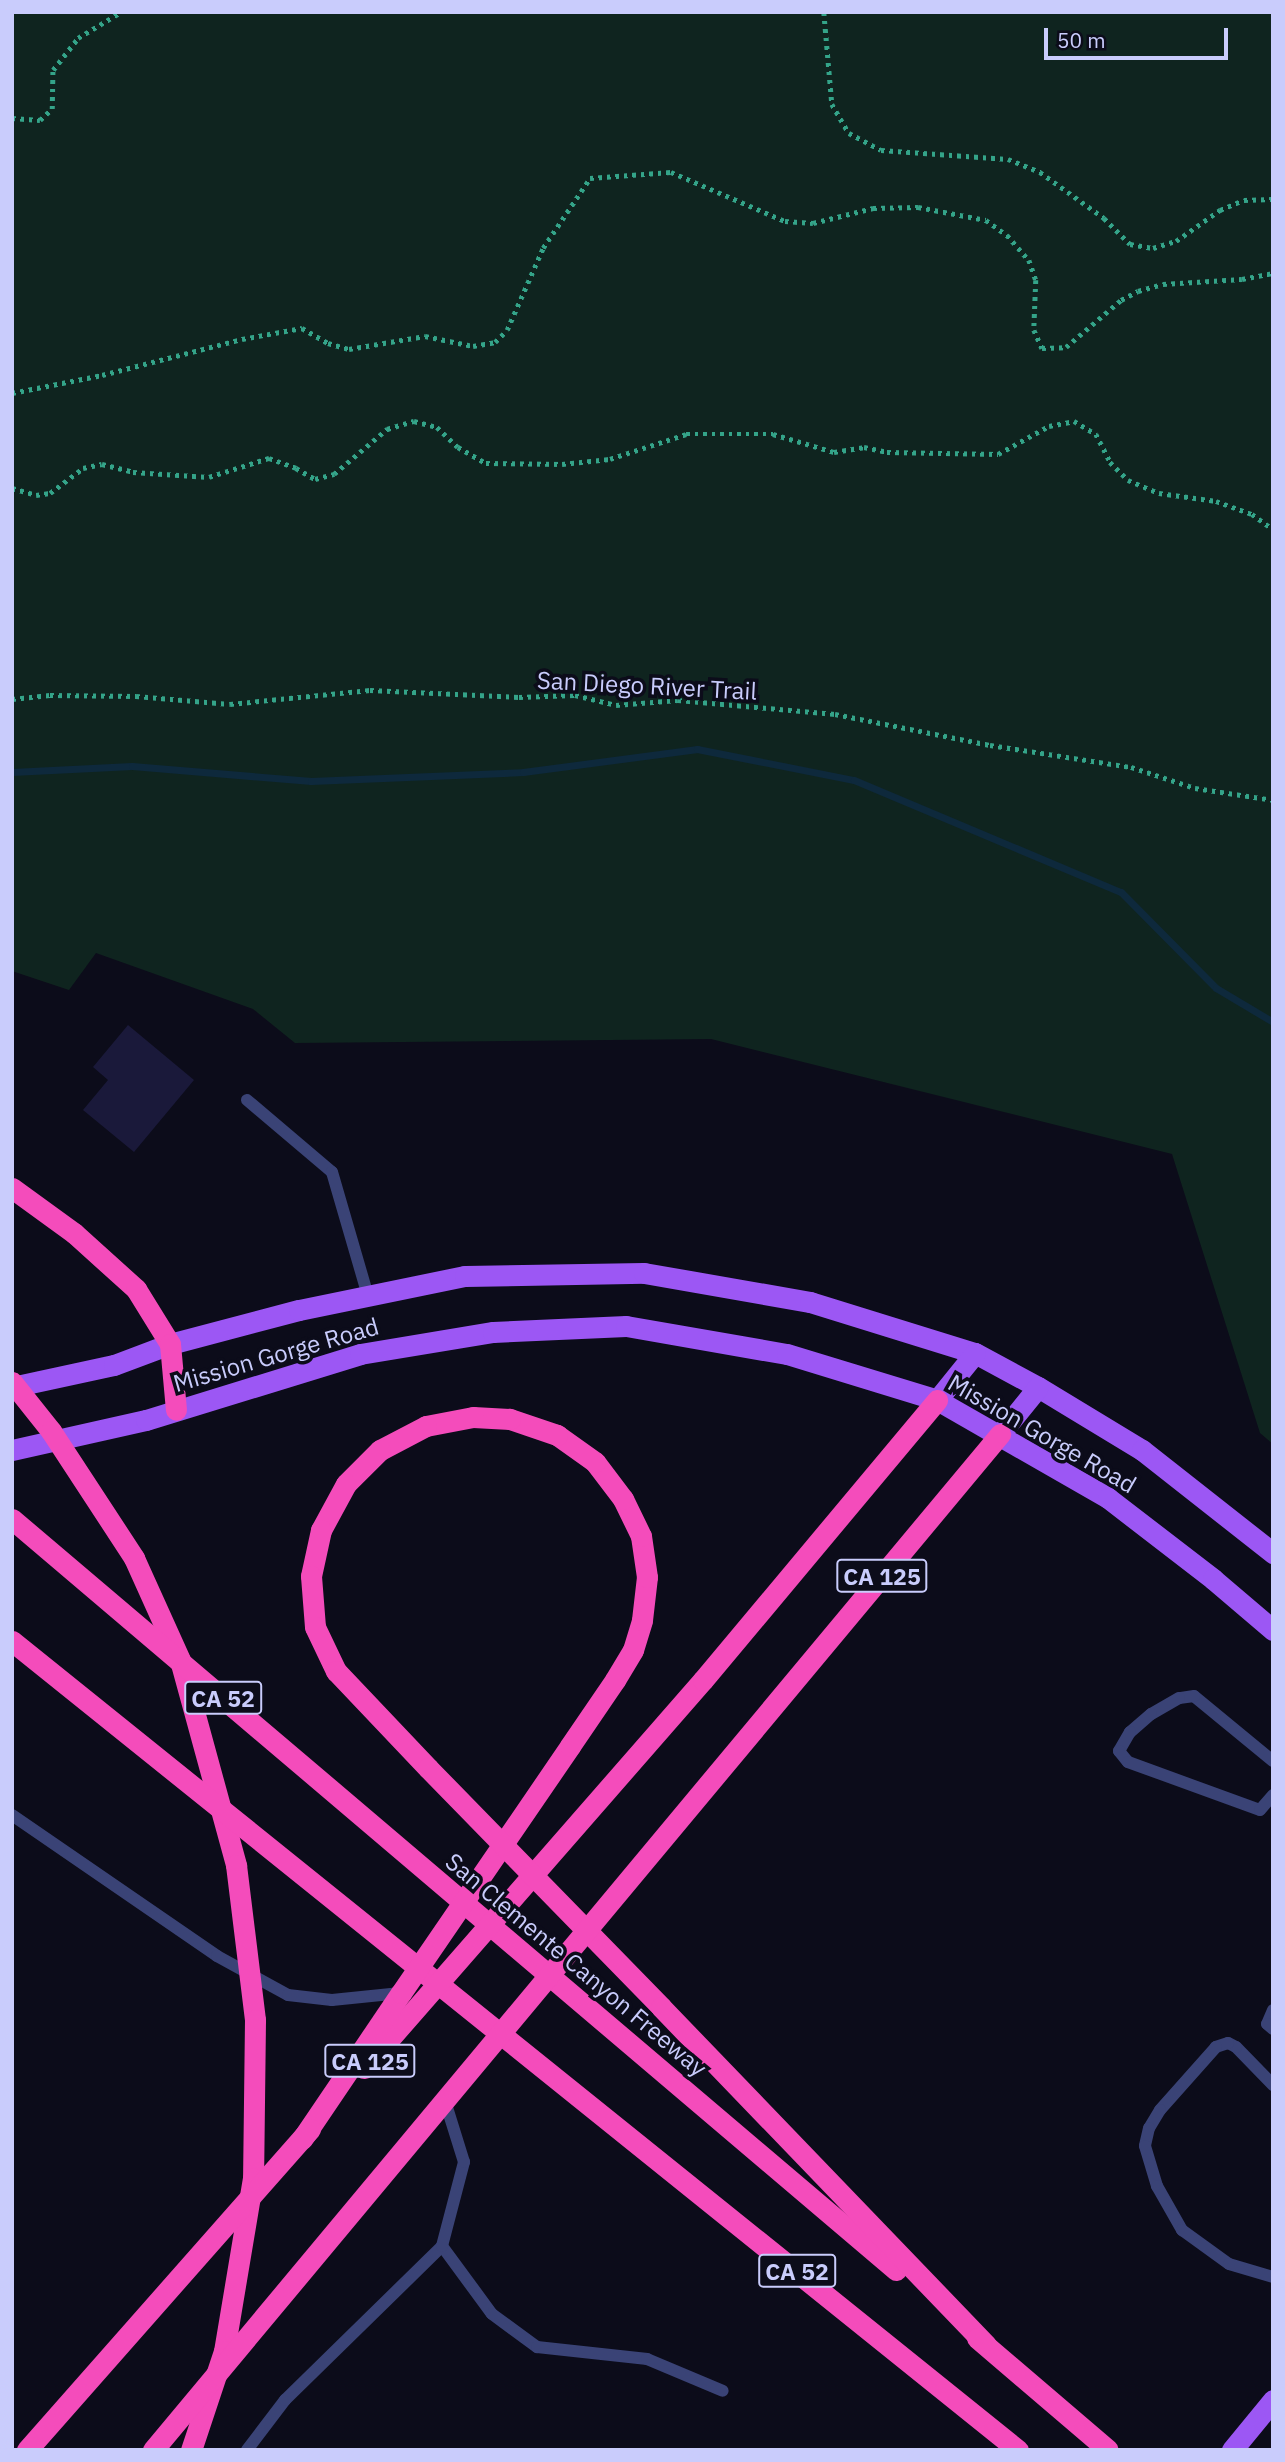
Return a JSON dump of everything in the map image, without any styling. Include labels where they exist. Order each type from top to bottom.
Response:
[{"type":"highway","points":[[12,1188],[74,1233],[136,1289],[170,1345],[176,1410]]},
{"type":"highway","points":[[12,1382],[51,1431],[134,1558],[180,1660],[236,1865],[255,2020],[253,2178],[224,2351],[191,2450]]},
{"type":"highway","name":"CA 125","points":[[27,2450],[703,1680],[937,1400]]},
{"type":"highway","points":[[302,2139],[401,1993],[615,1680],[633,1650],[642,1620],[647,1577],[641,1536],[623,1499],[594,1462],[557,1435],[510,1419],[473,1417],[426,1426],[380,1450],[346,1485],[321,1530],[311,1576],[316,1627],[336,1671],[428,1768],[661,2007],[986,2346]]},
{"type":"highway","name":"CA 125","points":[[153,2450],[1000,1434]]},
{"type":"highway","name":"San Clemente Canyon Freeway","points":[[12,1518],[1108,2450]]},
{"type":"highway","name":"CA 52","points":[[12,1641],[1018,2450]]},
{"type":"main road","name":"Mission Gorge Road","points":[[12,1387],[114,1365],[170,1345],[299,1310],[465,1276],[644,1273],[810,1302],[975,1353],[1038,1387],[1142,1450],[1273,1553]]},
{"type":"main road","name":"Mission Gorge Road","points":[[12,1450],[146,1420],[360,1354],[493,1332],[626,1326],[787,1354],[937,1400],[1108,1498],[1213,1579],[1273,1630]]},
{"type":"main road","name":"CA 125","points":[[937,1400],[975,1353]]},
{"type":"main road","name":"CA 125","points":[[1000,1434],[1038,1387]]},
{"type":"main road","points":[[1232,2450],[1273,2400]]},
{"type":"lane","points":[[247,1100],[332,1172],[368,1296]]},
{"type":"lane","points":[[1273,1761],[1194,1696],[1179,1698],[1151,1714],[1130,1732],[1119,1751],[1128,1762],[1260,1810],[1273,1795]]},
{"type":"lane","points":[[12,1815],[217,1956],[288,1995],[332,2000],[401,1993]]},
{"type":"lane","points":[[1273,2010],[1267,2024],[1273,2029]]},
{"type":"lane","points":[[1272,2274],[1229,2264],[1182,2230],[1157,2186],[1145,2146],[1149,2128],[1160,2110],[1216,2047],[1228,2043],[1236,2047],[1273,2085]]},
{"type":"lane","points":[[247,2450],[285,2400],[442,2246],[464,2162],[445,2101]]},
{"type":"lane","points":[[442,2246],[492,2314],[537,2347],[647,2359],[723,2391]]},
{"type":"path","points":[[12,118],[40,120],[52,109],[53,70],[78,38],[121,12]]},
{"type":"path","points":[[824,12],[832,104],[849,133],[881,150],[1008,159],[1040,172],[1104,218],[1130,244],[1153,248],[1176,241],[1220,211],[1244,200],[1273,199]]},
{"type":"path","points":[[12,393],[102,375],[242,339],[302,328],[328,343],[349,349],[425,336],[473,346],[495,342],[507,330],[543,248],[590,178],[671,172],[785,221],[813,223],[873,208],[918,207],[986,220],[1007,235],[1029,260],[1036,281],[1034,330],[1042,348],[1066,347],[1121,300],[1138,291],[1163,284],[1242,279],[1273,272]]},
{"type":"path","points":[[12,488],[36,495],[50,493],[83,468],[102,464],[133,472],[209,477],[269,458],[316,479],[334,474],[387,429],[414,421],[437,427],[458,447],[486,463],[562,464],[610,459],[685,434],[773,434],[834,452],[864,447],[887,452],[998,454],[1049,426],[1074,421],[1096,434],[1110,461],[1128,480],[1159,493],[1216,502],[1252,514],[1273,529]]},
{"type":"path","name":"San Diego River Trail","points":[[12,699],[50,695],[136,696],[230,704],[370,690],[519,697],[575,695],[616,705],[678,700],[835,715],[990,745],[1131,767],[1195,788],[1273,800]]},
{"type":"green space","points":[[12,12],[1273,12],[1273,1444],[1260,1433],[1172,1154],[711,1039],[295,1043],[253,1009],[96,953],[69,990],[12,971]]},
{"type":"building","points":[[128,1025],[194,1080],[134,1152],[83,1110],[108,1080],[93,1067]]},
{"type":"waterway","points":[[12,772],[132,766],[311,781],[523,772],[697,749],[854,780],[1121,892],[1216,988],[1273,1022]]}]
